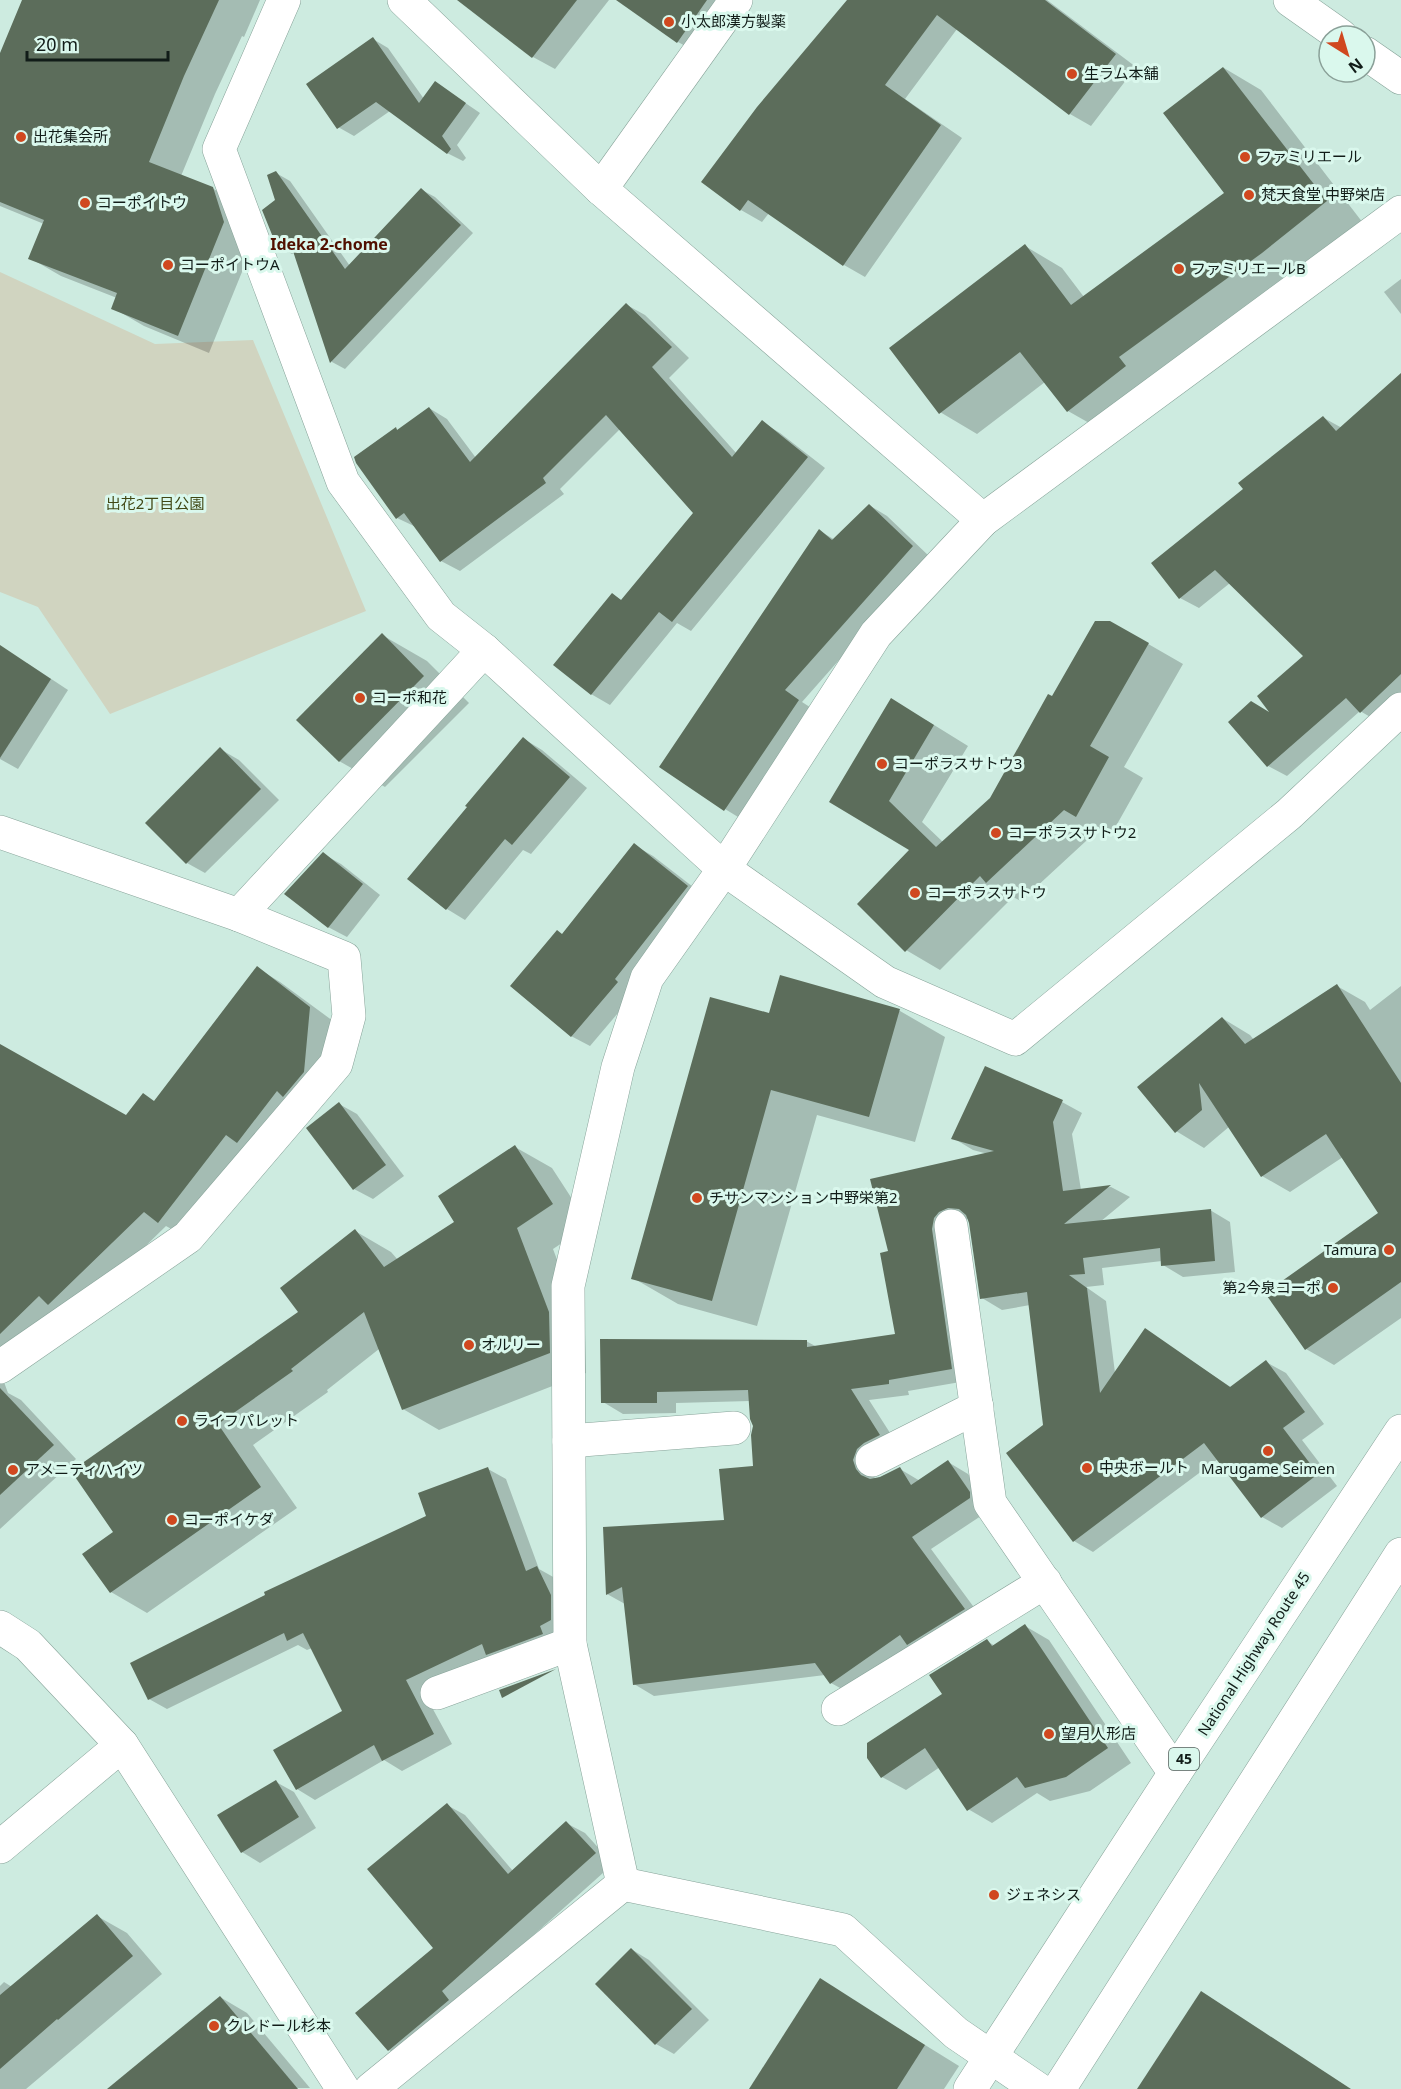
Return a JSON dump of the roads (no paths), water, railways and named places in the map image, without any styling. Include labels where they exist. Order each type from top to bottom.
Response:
[{"type":"main road","points":[[285,0],[219,149],[343,482],[441,616],[484,650],[724,869],[885,982],[1015,1039],[1289,814],[1401,709]]},
{"type":"main road","points":[[404,0],[601,189],[983,520]]},
{"type":"main road","points":[[601,189],[736,0]]},
{"type":"main road","points":[[1290,0],[1324,24]]},
{"type":"main road","points":[[1377,61],[1401,78]]},
{"type":"main road","points":[[623,1884],[570,1644],[568,1286],[618,1067],[647,978],[724,869],[876,634],[983,520],[1401,212]]},
{"type":"main road","points":[[239,915],[484,650]]},
{"type":"main road","points":[[0,832],[239,915],[344,958],[349,1016],[336,1064],[188,1237],[0,1367]]},
{"type":"main road","points":[[951,1226],[990,1503],[1175,1773]]},
{"type":"main road","points":[[872,1460],[977,1407]]},
{"type":"main road","points":[[569,1442],[734,1428]]},
{"type":"main road","name":"National Highway Route 45","points":[[970,2089],[1401,1431]]},
{"type":"main road","points":[[1059,2089],[1401,1554]]},
{"type":"main road","points":[[838,1709],[1045,1582]]},
{"type":"main road","points":[[0,1627],[28,1645],[122,1745],[343,2089]]},
{"type":"main road","points":[[436,1693],[570,1644]]},
{"type":"main road","points":[[0,1847],[122,1745]]},
{"type":"main road","points":[[623,1884],[843,1930],[956,2033],[1038,2089]]},
{"type":"main road","points":[[371,2089],[623,1884]]},
{"type":"place","name":"小太郎漢方製薬","points":[[669,22]]},
{"type":"place","name":"生ラム本舗","points":[[1072,74]]},
{"type":"place","name":"出花集会所","points":[[21,137]]},
{"type":"place","name":"ファミリエール","points":[[1245,157]]},
{"type":"place","name":"梵天食堂 中野栄店","points":[[1249,195]]},
{"type":"place","name":"コーポイトウ","points":[[85,203]]},
{"type":"place","name":"コーポイトウA","points":[[168,265]]},
{"type":"place","name":"ファミリエールB","points":[[1179,269]]},
{"type":"place","name":"コーポ和花","points":[[360,698]]},
{"type":"place","name":"コーポラスサトウ3","points":[[882,764]]},
{"type":"place","name":"コーポラスサトウ2","points":[[996,833]]},
{"type":"place","name":"コーポラスサトウ","points":[[915,893]]},
{"type":"place","name":"チサンマンション中野栄第2","points":[[697,1198]]},
{"type":"place","name":"Tamura","points":[[1389,1250]]},
{"type":"place","name":"第2今泉コーポ","points":[[1333,1288]]},
{"type":"place","name":"オルリー","points":[[469,1345]]},
{"type":"place","name":"ライフパレット","points":[[182,1421]]},
{"type":"place","name":"Marugame Seimen","points":[[1268,1451]]},
{"type":"place","name":"中央ボールト","points":[[1087,1468]]},
{"type":"place","name":"アメニティハイツ","points":[[13,1470]]},
{"type":"place","name":"コーポイケダ","points":[[172,1520]]},
{"type":"place","name":"望月人形店","points":[[1049,1734]]},
{"type":"place","name":"ジェネシス","points":[[994,1895]]},
{"type":"place","name":"クレドール杉本","points":[[214,2026]]},
{"type":"district","name":"Ideka 2-chome","points":[[329,244]]},
{"type":"park label","name":"出花2丁目公園","points":[[155,504]]}]
